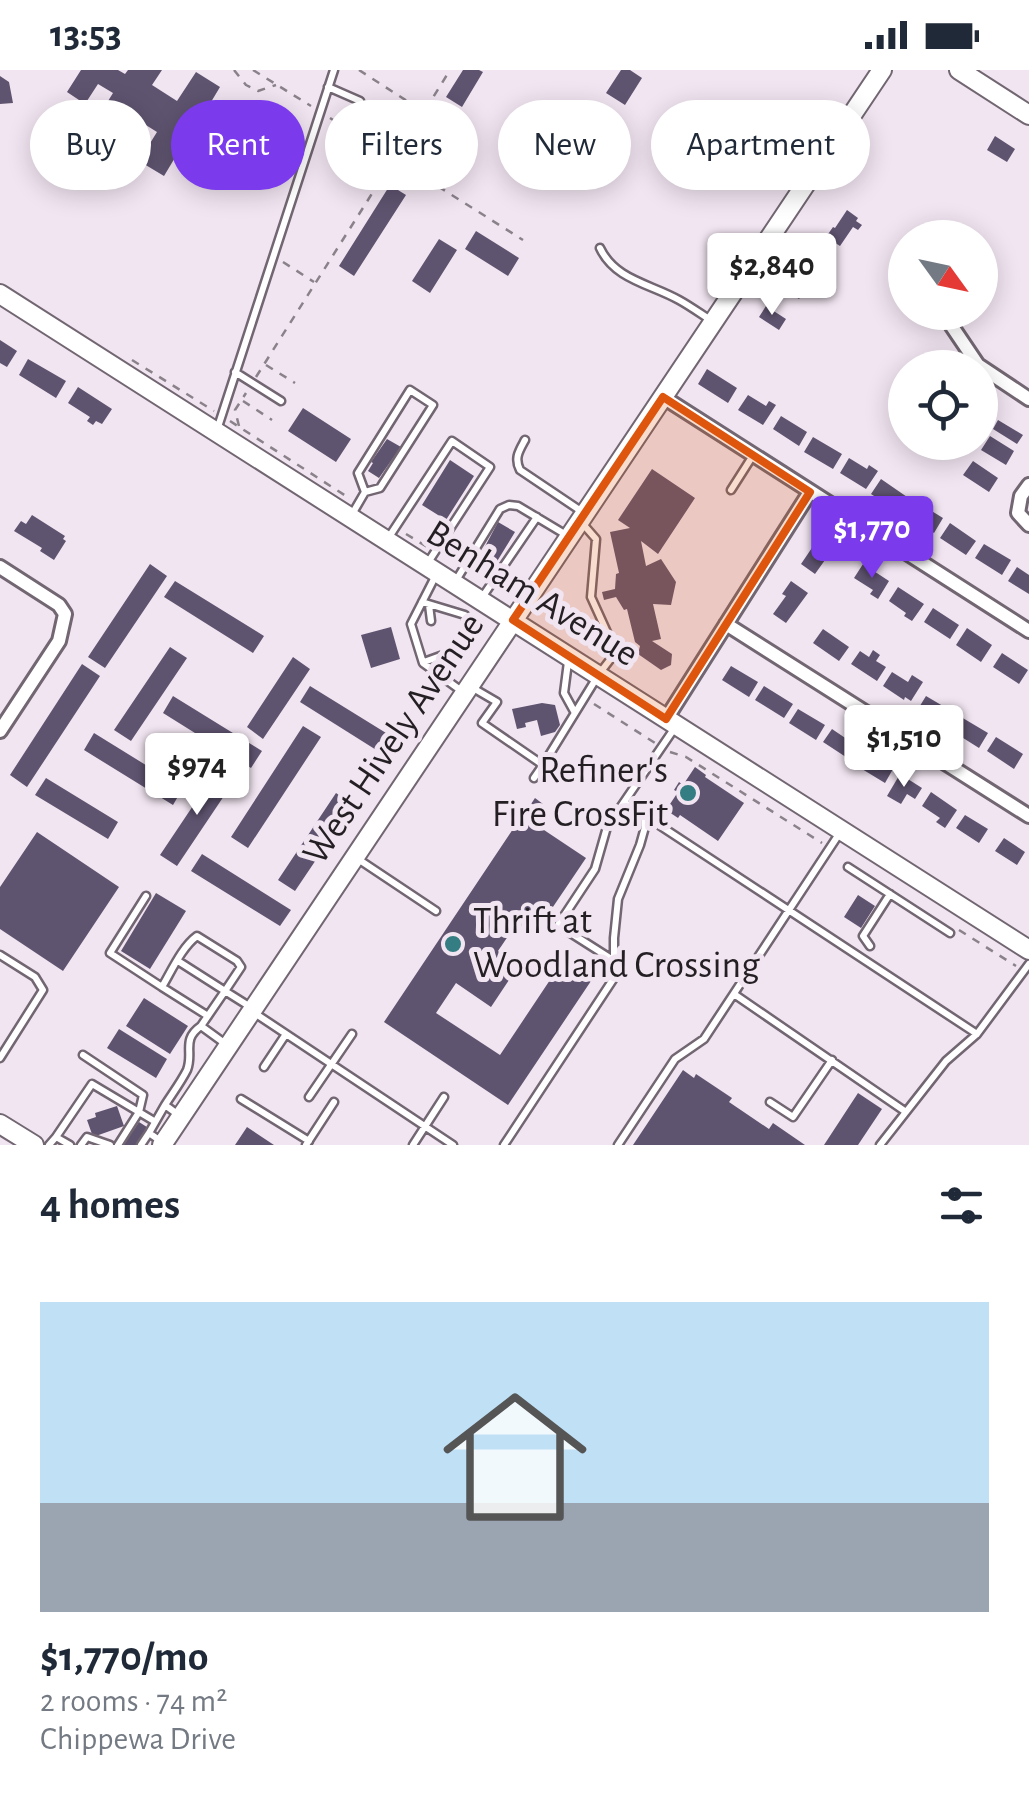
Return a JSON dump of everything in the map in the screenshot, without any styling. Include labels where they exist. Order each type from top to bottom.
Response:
[{"type":"street","name":"West Hively Avenue","points":[[151,1140],[181,1116],[882,70]]},
{"type":"street","points":[[959,70],[1029,115]]},
{"type":"street","name":"Benham Avenue","points":[[0,294],[216,431],[354,510],[481,600],[1029,950]]},
{"type":"street","points":[[955,330],[978,364],[1029,399]]},
{"type":"street","points":[[663,397],[1029,631]]},
{"type":"street","points":[[1029,485],[1021,496],[1018,513],[1029,525]]},
{"type":"street","points":[[672,722],[726,624],[810,492]]},
{"type":"street","points":[[0,567],[60,605],[65,614],[59,641],[0,732]]},
{"type":"street","points":[[726,624],[1029,816]]},
{"type":"street","points":[[0,1124],[34,1145]]},
{"type":"lane","points":[[216,431],[334,70]]},
{"type":"lane","points":[[328,87],[356,100]]},
{"type":"lane","points":[[600,248],[610,265],[630,278],[676,298],[714,322]]},
{"type":"lane","points":[[235,372],[281,401]]},
{"type":"lane","points":[[354,510],[365,492],[380,488],[433,405],[410,390],[358,474],[365,492]]},
{"type":"lane","points":[[526,440],[516,455],[520,470],[583,517],[596,539],[590,597],[616,652],[534,778]]},
{"type":"lane","points":[[391,534],[452,441],[490,466],[438,568],[425,604],[411,624],[423,663],[497,702],[482,723],[543,764]]},
{"type":"lane","points":[[731,490],[753,456]]},
{"type":"lane","points":[[438,568],[500,508],[509,505],[518,506],[569,537]]},
{"type":"lane","points":[[481,600],[537,518]]},
{"type":"lane","points":[[423,663],[470,639],[465,614],[425,604]]},
{"type":"lane","points":[[425,604],[431,620]]},
{"type":"lane","points":[[570,656],[564,693],[575,714]]},
{"type":"lane","points":[[614,961],[558,925],[594,869],[606,826],[662,748],[672,722]]},
{"type":"lane","points":[[624,802],[977,1034]]},
{"type":"lane","points":[[504,1145],[614,978],[618,899],[640,846],[644,814]]},
{"type":"lane","points":[[618,1145],[675,1060],[704,1039],[842,830]]},
{"type":"lane","points":[[354,857],[436,911]]},
{"type":"lane","points":[[848,868],[950,932]]},
{"type":"lane","points":[[870,946],[863,936],[890,894]]},
{"type":"lane","points":[[146,896],[110,953],[208,1016]]},
{"type":"lane","points":[[151,1140],[154,1121],[188,1067],[192,1032],[208,1016],[241,967],[197,936],[162,986]]},
{"type":"lane","points":[[0,955],[34,977],[43,990],[0,1058]]},
{"type":"lane","points":[[178,960],[453,1145]]},
{"type":"lane","points":[[880,1145],[946,1060],[977,1034],[1026,967]]},
{"type":"lane","points":[[734,994],[906,1112]]},
{"type":"lane","points":[[200,1026],[228,1046]]},
{"type":"lane","points":[[264,1067],[286,1034]]},
{"type":"lane","points":[[309,1098],[352,1034]]},
{"type":"lane","points":[[81,1145],[87,1137],[114,1145],[127,1135],[143,1095],[84,1054]]},
{"type":"lane","points":[[770,1102],[793,1117],[832,1060]]},
{"type":"lane","points":[[50,1145],[92,1084],[154,1121]]},
{"type":"lane","points":[[412,1145],[444,1097]]},
{"type":"lane","points":[[242,1098],[308,1143],[334,1102]]},
{"type":"lane","points":[[165,1105],[181,1116]]},
{"type":"lane","points":[[292,1145],[299,1135]]},
{"type":"lane","points":[[56,1137],[70,1145]]},
{"type":"path","points":[[234,70],[246,85],[258,91],[277,85]]},
{"type":"path","points":[[254,70],[325,115]]},
{"type":"path","points":[[359,70],[405,100]]},
{"type":"path","points":[[431,100],[450,70]]},
{"type":"path","points":[[354,510],[239,427],[235,410],[374,190]]},
{"type":"path","points":[[444,190],[524,240]]},
{"type":"path","points":[[273,256],[316,283]]},
{"type":"path","points":[[264,364],[295,383]]},
{"type":"path","points":[[241,401],[272,420]]},
{"type":"path","points":[[391,534],[438,568]]},
{"type":"path","points":[[584,697],[830,848]]},
{"type":"path","points":[[959,930],[1026,967]]},
{"type":"highlighted area","points":[[663,397],[810,492],[666,719],[513,620]]},
{"type":"building","points":[[81,70],[118,70],[125,74],[128,70],[162,70],[152,85],[175,100],[171,100],[171,164],[164,176],[151,168],[151,142],[157,132],[151,128],[151,100],[109,100],[113,93],[98,84],[88,100],[79,100],[67,92]]},
{"type":"building","points":[[463,70],[483,72],[466,100],[446,97]]},
{"type":"building","points":[[621,70],[630,70],[642,78],[628,100],[617,100],[606,93]]},
{"type":"building","points":[[196,72],[220,87],[212,100],[178,100]]},
{"type":"building","points":[[0,76],[9,82],[13,103],[0,104]]},
{"type":"building","points":[[995,136],[1015,149],[1007,162],[987,150]]},
{"type":"building","points":[[387,190],[406,195],[354,276],[339,266]]},
{"type":"building","points":[[847,210],[862,225],[858,230],[853,227],[840,246],[826,237]]},
{"type":"building","points":[[476,231],[519,258],[508,276],[465,249]]},
{"type":"building","points":[[439,239],[457,250],[430,293],[412,281]]},
{"type":"building","points":[[804,265],[817,273],[799,299],[787,291]]},
{"type":"building","points":[[766,306],[786,319],[779,330],[759,317]]},
{"type":"building","points":[[0,340],[17,351],[7,367],[0,363]]},
{"type":"building","points":[[28,359],[66,381],[56,398],[19,375]]},
{"type":"building","points":[[707,369],[737,388],[728,403],[698,384]]},
{"type":"building","points":[[78,387],[112,409],[102,424],[96,421],[93,425],[87,421],[90,417],[68,403]]},
{"type":"building","points":[[748,395],[766,406],[769,401],[776,405],[763,425],[738,410]]},
{"type":"building","points":[[303,408],[351,439],[336,462],[288,431]]},
{"type":"building","points":[[781,416],[807,432],[799,446],[773,429]]},
{"type":"building","points":[[998,420],[1023,435],[1017,444],[998,432]]},
{"type":"building","points":[[813,437],[842,454],[833,469],[804,452]]},
{"type":"building","points":[[387,439],[401,447],[379,478],[368,471]]},
{"type":"building","points":[[998,441],[1014,451],[1006,465],[998,460]]},
{"type":"building","points":[[849,458],[878,471],[866,489],[840,473]]},
{"type":"building","points":[[450,460],[474,476],[446,520],[422,505]]},
{"type":"building","points":[[973,461],[998,478],[989,492],[963,475]]},
{"type":"building","points":[[652,469],[695,498],[658,554],[641,541],[646,566],[661,559],[676,582],[671,605],[653,604],[661,639],[652,641],[672,654],[671,665],[661,670],[638,654],[640,646],[635,642],[627,609],[616,597],[604,600],[602,592],[615,589],[619,573],[610,532],[630,528],[618,520]]},
{"type":"building","points":[[881,479],[910,499],[900,513],[871,494]]},
{"type":"building","points":[[917,502],[943,518],[934,533],[907,517]]},
{"type":"building","points":[[32,515],[65,536],[54,560],[14,531]]},
{"type":"building","points":[[498,522],[515,532],[496,563],[481,554]]},
{"type":"building","points":[[950,523],[976,541],[966,555],[940,538]]},
{"type":"building","points":[[820,536],[835,546],[815,574],[801,564]]},
{"type":"building","points":[[984,544],[1011,560],[1002,575],[975,558]]},
{"type":"building","points":[[150,564],[167,576],[105,668],[88,657]]},
{"type":"building","points":[[863,564],[889,581],[878,599],[870,594],[873,590],[854,578]]},
{"type":"building","points":[[1017,567],[1029,575],[1029,594],[1008,581]]},
{"type":"building","points":[[175,581],[264,636],[253,653],[164,597]]},
{"type":"building","points":[[791,581],[808,593],[786,623],[773,614]]},
{"type":"building","points":[[898,587],[924,604],[912,621],[889,601]]},
{"type":"building","points":[[933,608],[959,625],[950,639],[924,622]]},
{"type":"building","points":[[391,627],[400,659],[371,668],[361,635]]},
{"type":"building","points":[[967,628],[992,645],[981,662],[956,645]]},
{"type":"building","points":[[823,629],[849,647],[839,661],[813,643]]},
{"type":"building","points":[[170,647],[187,658],[131,741],[114,730]]},
{"type":"building","points":[[873,650],[880,655],[876,661],[886,667],[877,681],[851,664],[860,651],[869,657]]},
{"type":"building","points":[[1002,653],[1028,670],[1019,684],[993,667]]},
{"type":"building","points":[[293,657],[310,669],[263,739],[247,727]]},
{"type":"building","points":[[82,664],[100,676],[27,787],[10,775]]},
{"type":"building","points":[[731,666],[758,682],[749,697],[722,680]]},
{"type":"building","points":[[892,672],[908,682],[912,675],[923,682],[911,701],[883,686]]},
{"type":"building","points":[[310,686],[399,741],[389,758],[300,702]]},
{"type":"building","points":[[764,686],[793,704],[784,718],[755,700]]},
{"type":"building","points":[[173,696],[262,751],[251,768],[163,713]]},
{"type":"building","points":[[926,696],[953,712],[944,726],[918,709]]},
{"type":"building","points":[[542,703],[555,705],[560,725],[555,732],[541,736],[537,720],[517,729],[512,709]]},
{"type":"building","points":[[798,709],[825,725],[816,740],[789,723]]},
{"type":"building","points":[[961,717],[988,733],[979,748],[952,731]]},
{"type":"building","points":[[303,726],[321,737],[248,848],[231,837]]},
{"type":"building","points":[[832,729],[860,748],[852,761],[823,742]]},
{"type":"building","points":[[94,733],[183,788],[173,805],[84,750]]},
{"type":"building","points":[[996,737],[1023,754],[1014,769],[987,751]]},
{"type":"building","points":[[866,752],[893,769],[885,783],[857,766]]},
{"type":"building","points":[[695,767],[744,803],[718,841],[666,810],[678,792],[674,790],[679,782],[683,785]]},
{"type":"building","points":[[217,770],[234,781],[177,866],[160,855]]},
{"type":"building","points":[[900,774],[922,788],[915,799],[907,794],[901,804],[887,796]]},
{"type":"building","points":[[46,778],[118,822],[108,839],[35,795]]},
{"type":"building","points":[[931,792],[957,810],[945,828],[936,822],[940,818],[922,806]]},
{"type":"building","points":[[336,793],[353,805],[295,891],[278,880]]},
{"type":"building","points":[[535,798],[543,804],[532,822],[586,858],[534,935],[517,923],[498,951],[519,965],[491,1007],[456,983],[436,1013],[500,1055],[562,962],[591,981],[508,1105],[384,1022],[513,829],[510,827]]},
{"type":"building","points":[[965,815],[988,829],[979,843],[956,828]]},
{"type":"building","points":[[37,832],[119,887],[63,971],[0,929],[0,887]]},
{"type":"building","points":[[1004,838],[1025,852],[1017,865],[995,851]]},
{"type":"building","points":[[202,854],[291,910],[280,926],[191,871]]},
{"type":"building","points":[[156,893],[186,911],[150,969],[121,951]]},
{"type":"building","points":[[858,895],[875,906],[861,928],[844,917]]},
{"type":"building","points":[[144,998],[188,1026],[170,1054],[126,1026]]},
{"type":"building","points":[[119,1029],[167,1059],[156,1078],[107,1048]]},
{"type":"building","points":[[683,1070],[732,1098],[729,1102],[769,1129],[773,1123],[805,1145],[633,1145]]},
{"type":"building","points":[[858,1093],[882,1109],[858,1145],[824,1145]]},
{"type":"building","points":[[117,1106],[124,1126],[93,1137],[87,1120]]},
{"type":"building","points":[[139,1122],[150,1129],[139,1145],[123,1145]]},
{"type":"building","points":[[247,1127],[274,1145],[235,1145]]},
{"type":"place","name":"Refiner's Fire CrossFit","points":[[688,793]]},
{"type":"place","name":"Thrift at Woodland Crossing","points":[[453,944]]}]
